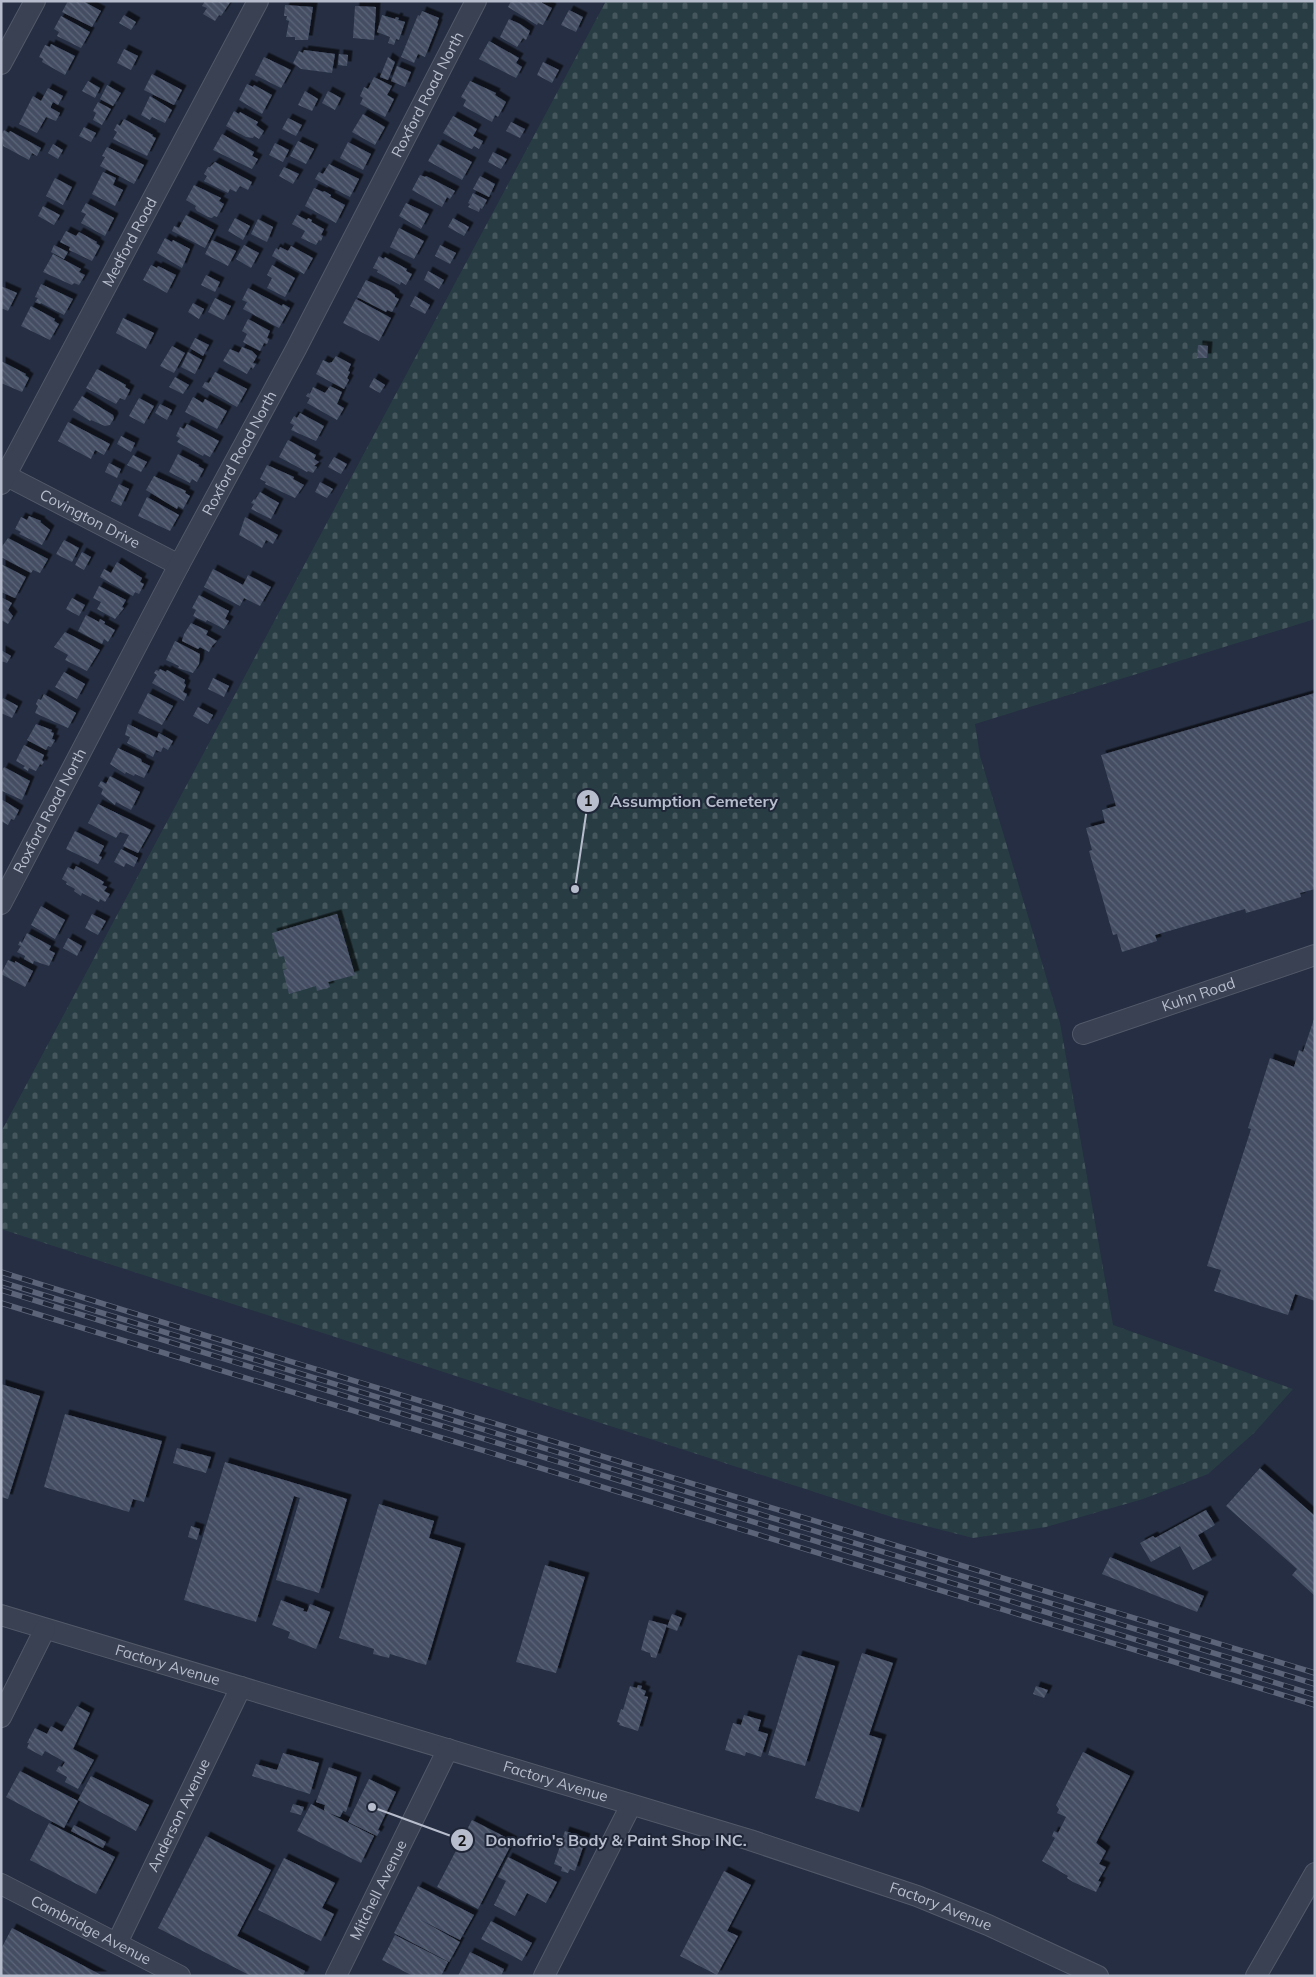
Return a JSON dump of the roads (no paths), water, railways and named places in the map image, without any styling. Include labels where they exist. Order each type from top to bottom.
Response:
[{"type":"street","points":[[1,64],[35,1]]},
{"type":"street","name":"Medford Road","points":[[3,478],[258,1]]},
{"type":"street","name":"Roxford Road North","points":[[1,904],[179,565],[296,349],[476,1]]},
{"type":"street","name":"Covington Drive","points":[[3,478],[179,565]]},
{"type":"street","name":"Kuhn Road","points":[[1083,1034],[1315,955]]},
{"type":"street","name":"Factory Avenue","points":[[1,1615],[750,1840],[917,1896],[988,1925],[1098,1976]]},
{"type":"street","points":[[1,1717],[45,1629]]},
{"type":"street","name":"Anderson Avenue","points":[[117,1943],[241,1687]]},
{"type":"street","name":"Mitchell Avenue","points":[[336,1976],[448,1750]]},
{"type":"street","points":[[544,1976],[631,1805]]},
{"type":"street","points":[[1256,1976],[1315,1873]]},
{"type":"street","name":"Cambridge Avenue","points":[[1,1884],[180,1976]]},
{"type":"railway","points":[[1,1272],[1315,1673]]},
{"type":"railway","points":[[1,1282],[1315,1684]]},
{"type":"railway","points":[[1,1290],[1315,1695]]},
{"type":"railway","points":[[1,1303],[1315,1705]]},
{"type":"place","name":"Assumption Cemetery","points":[[575,889]]},
{"type":"place","name":"Donofrio's Body & Paint Shop INC.","points":[[372,1807]]}]
